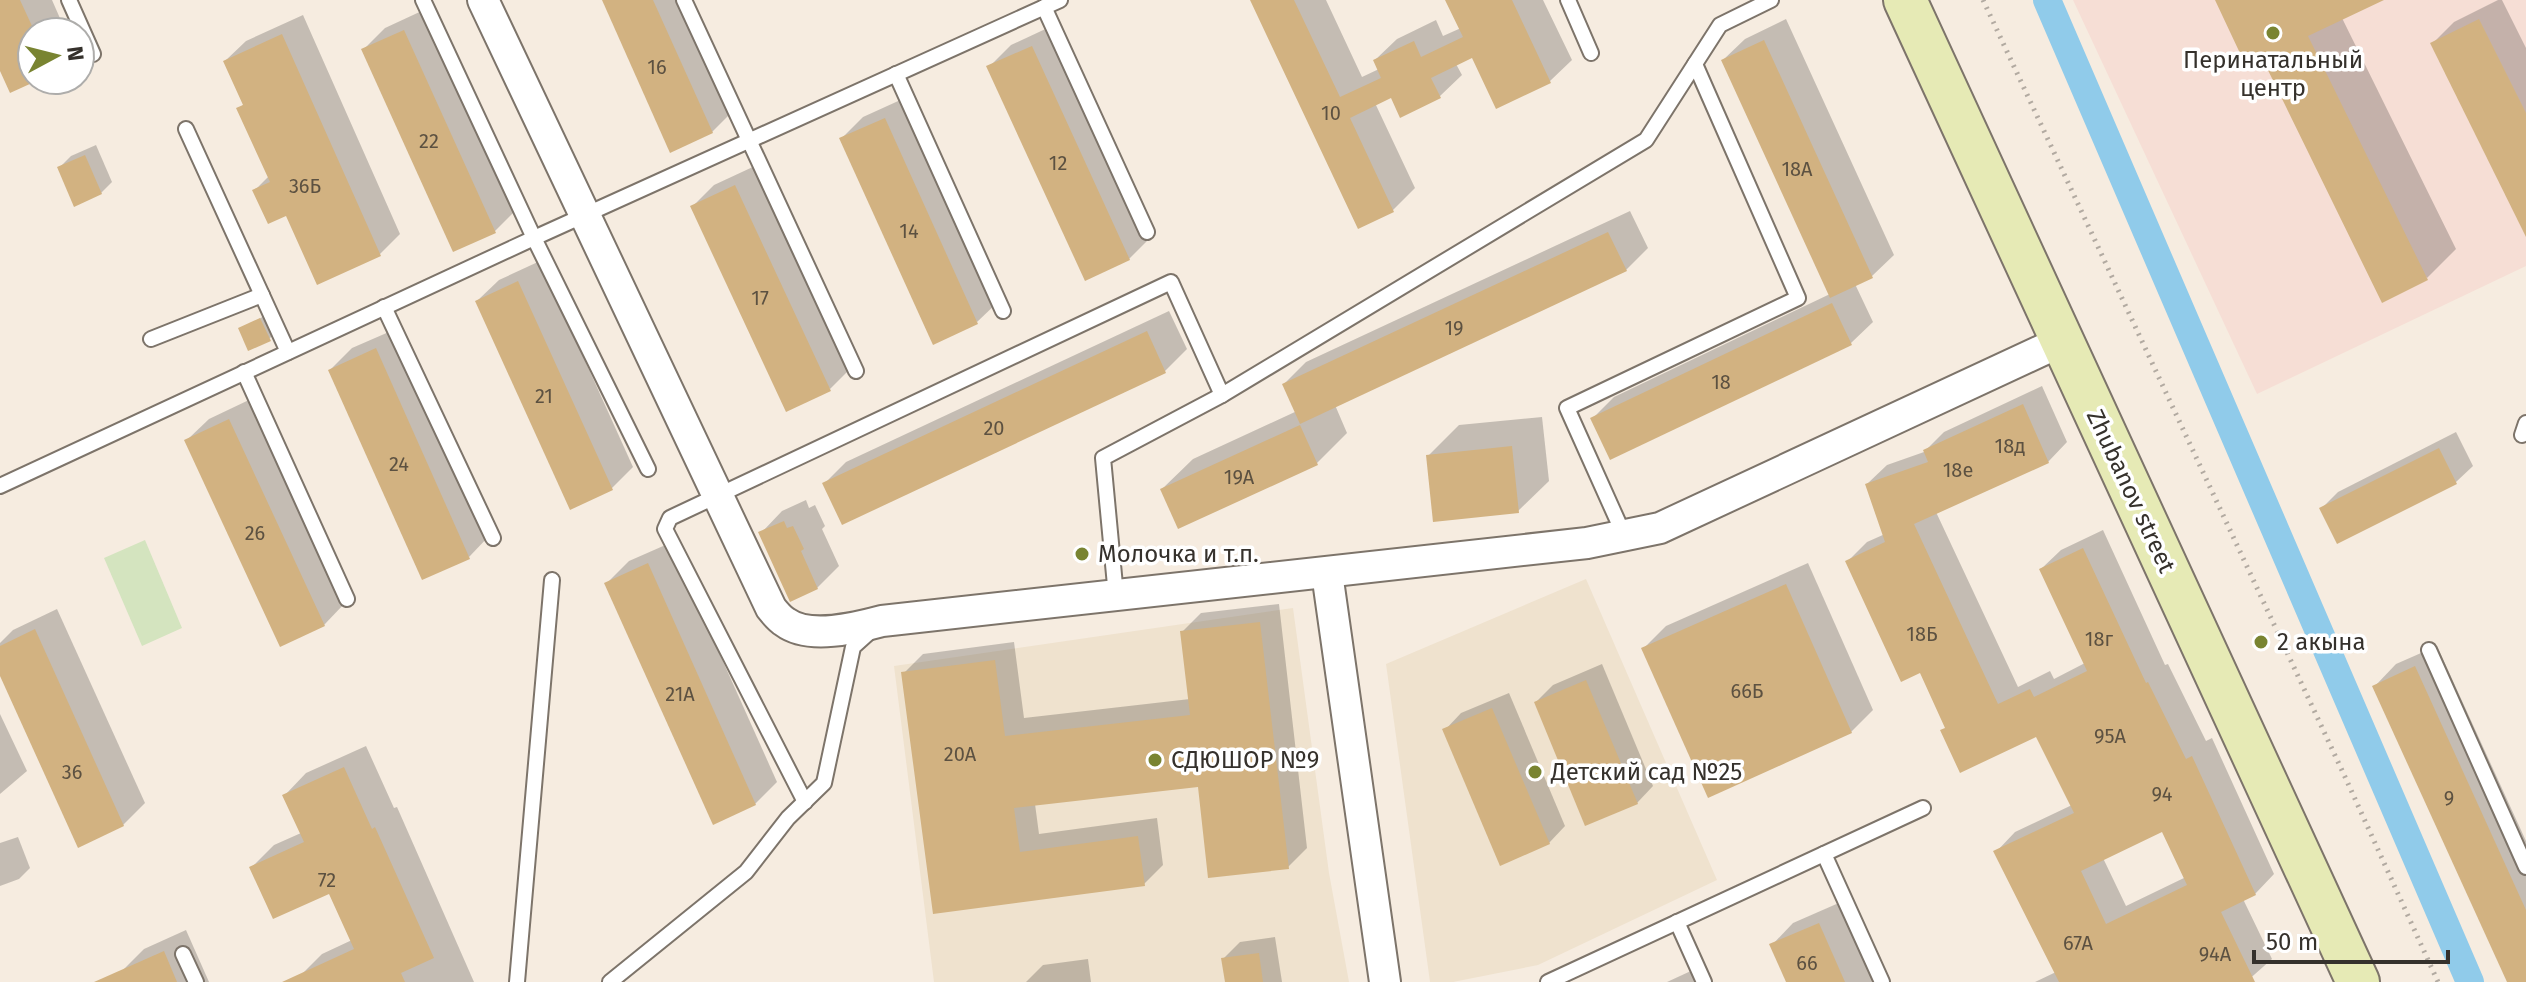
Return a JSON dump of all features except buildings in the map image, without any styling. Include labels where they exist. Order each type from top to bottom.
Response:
[{"type":"main road","name":"Zhubanov street","points":[[1905,0],[2358,982]]},
{"type":"street","points":[[483,0],[771,608],[787,624],[816,631],[850,629],[882,621],[1587,543],[1660,528],[2062,341]]},
{"type":"street","points":[[1327,573],[1385,982]]},
{"type":"lane","points":[[423,0],[534,238],[648,469]]},
{"type":"lane","points":[[684,0],[856,371]]},
{"type":"lane","points":[[0,486],[534,238],[1060,0]]},
{"type":"lane","points":[[1568,0],[1591,53]]},
{"type":"lane","points":[[1116,596],[1103,458],[1222,395],[1646,140],[1720,25],[1771,0]]},
{"type":"lane","points":[[1044,7],[1147,232]]},
{"type":"lane","points":[[1624,535],[1567,408],[1798,298],[1695,64]]},
{"type":"lane","points":[[896,74],[1003,311]]},
{"type":"lane","points":[[186,129],[288,352]]},
{"type":"lane","points":[[805,802],[665,529],[670,518],[1171,282],[1222,395]]},
{"type":"lane","points":[[151,339],[262,295]]},
{"type":"lane","points":[[384,307],[493,538]]},
{"type":"lane","points":[[244,372],[347,599]]},
{"type":"lane","points":[[517,982],[552,580]]},
{"type":"lane","points":[[610,982],[746,872],[788,818],[824,783],[853,647],[882,621]]},
{"type":"lane","points":[[2429,650],[2526,867]]},
{"type":"lane","points":[[1548,982],[1923,808]]},
{"type":"lane","points":[[1824,854],[1882,982]]},
{"type":"lane","points":[[1677,922],[1704,982]]},
{"type":"lane","points":[[183,954],[196,982]]},
{"type":"path","points":[[1983,0],[2438,982]]},
{"type":"shaded area","points":[[2073,0],[2526,0],[2526,266],[2257,394]]},
{"type":"shaded area","name":"Детский сад №25","points":[[1586,579],[1717,880],[1538,965],[1453,982],[1430,982],[1386,664]]},
{"type":"shaded area","points":[[1293,608],[1329,873],[1349,982],[934,982],[894,666]]},
{"type":"green space","points":[[145,540],[182,628],[142,646],[104,558]]},
{"type":"waterway","points":[[2047,0],[2470,982]]},
{"type":"place","name":"Перинатальный центр","points":[[2273,33]]},
{"type":"place","name":"Молочка и т.п.","points":[[1082,554]]},
{"type":"place","name":"2 акына","points":[[2261,642]]},
{"type":"place","name":"СДЮШОР №9","points":[[1155,760]]},
{"type":"place","name":"Детский сад №25","points":[[1535,772]]}]
